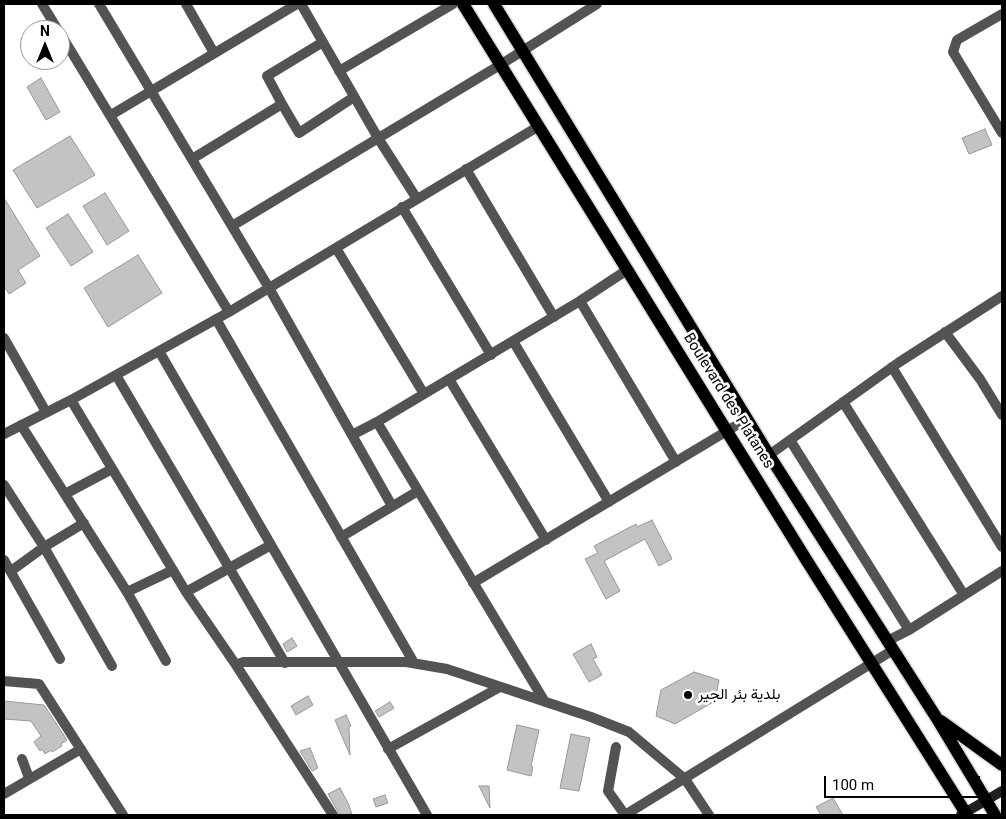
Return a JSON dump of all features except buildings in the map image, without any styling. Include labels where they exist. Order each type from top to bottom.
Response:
[{"type":"main road","name":"Boulevard des Platanes","points":[[463,4],[964,814]]},
{"type":"main road","name":"Boulevard des Platanes","points":[[494,4],[769,455],[936,717],[995,815]]},
{"type":"main road","points":[[936,717],[1002,765]]},
{"type":"street","points":[[42,4],[52,20]]},
{"type":"street","points":[[99,4],[269,288],[392,506]]},
{"type":"street","points":[[186,4],[214,53]]},
{"type":"street","points":[[274,4],[279,14]]},
{"type":"street","points":[[111,115],[279,14],[299,4],[378,138],[417,199]]},
{"type":"street","points":[[339,71],[453,4]]},
{"type":"street","points":[[232,226],[500,65],[595,4]]},
{"type":"street","points":[[1002,14],[958,40],[953,52],[1002,133]]},
{"type":"street","points":[[323,42],[267,76],[282,104],[299,133],[354,97]]},
{"type":"street","points":[[70,49],[229,312]]},
{"type":"street","points":[[192,159],[282,104]]},
{"type":"street","points":[[4,434],[71,400],[229,312],[539,126]]},
{"type":"street","points":[[466,169],[554,317]]},
{"type":"street","points":[[402,207],[490,355]]},
{"type":"street","points":[[336,248],[424,394]]},
{"type":"street","points":[[352,435],[513,342],[628,270]]},
{"type":"street","points":[[769,455],[892,367],[1002,298]]},
{"type":"street","points":[[580,301],[676,462]]},
{"type":"street","points":[[216,319],[414,663]]},
{"type":"street","points":[[946,332],[980,379],[1002,415]]},
{"type":"street","points":[[4,338],[46,412]]},
{"type":"street","points":[[513,342],[609,502]]},
{"type":"street","points":[[159,351],[427,815]]},
{"type":"street","points":[[892,367],[1002,547]]},
{"type":"street","points":[[116,375],[285,663]]},
{"type":"street","points":[[449,379],[546,540]]},
{"type":"street","points":[[71,400],[186,592],[236,665],[333,815]]},
{"type":"street","points":[[844,402],[964,595]]},
{"type":"street","points":[[473,583],[747,419]]},
{"type":"street","points":[[377,422],[545,702]]},
{"type":"street","points":[[21,425],[127,592],[166,661]]},
{"type":"street","points":[[790,440],[908,630]]},
{"type":"street","points":[[65,494],[112,469]]},
{"type":"street","points":[[4,485],[44,547],[112,666]]},
{"type":"street","points":[[341,536],[418,490]]},
{"type":"street","points":[[10,571],[44,547],[84,523]]},
{"type":"street","points":[[186,592],[270,545]]},
{"type":"street","points":[[4,560],[60,659]]},
{"type":"street","points":[[127,592],[173,570]]},
{"type":"street","points":[[616,747],[608,790],[625,815],[872,663],[908,630],[1002,571]]},
{"type":"street","points":[[236,665],[243,662],[406,662],[447,669],[591,717],[629,732],[685,779],[709,815]]},
{"type":"street","points":[[4,682],[39,684],[124,815]]},
{"type":"street","points":[[388,749],[500,687]]},
{"type":"street","points":[[4,794],[81,749]]},
{"type":"street","points":[[22,759],[29,778]]},
{"type":"street","points":[[964,814],[1002,791]]},
{"type":"place","name":"بلدية بئر الجير","points":[[688,695]]}]
